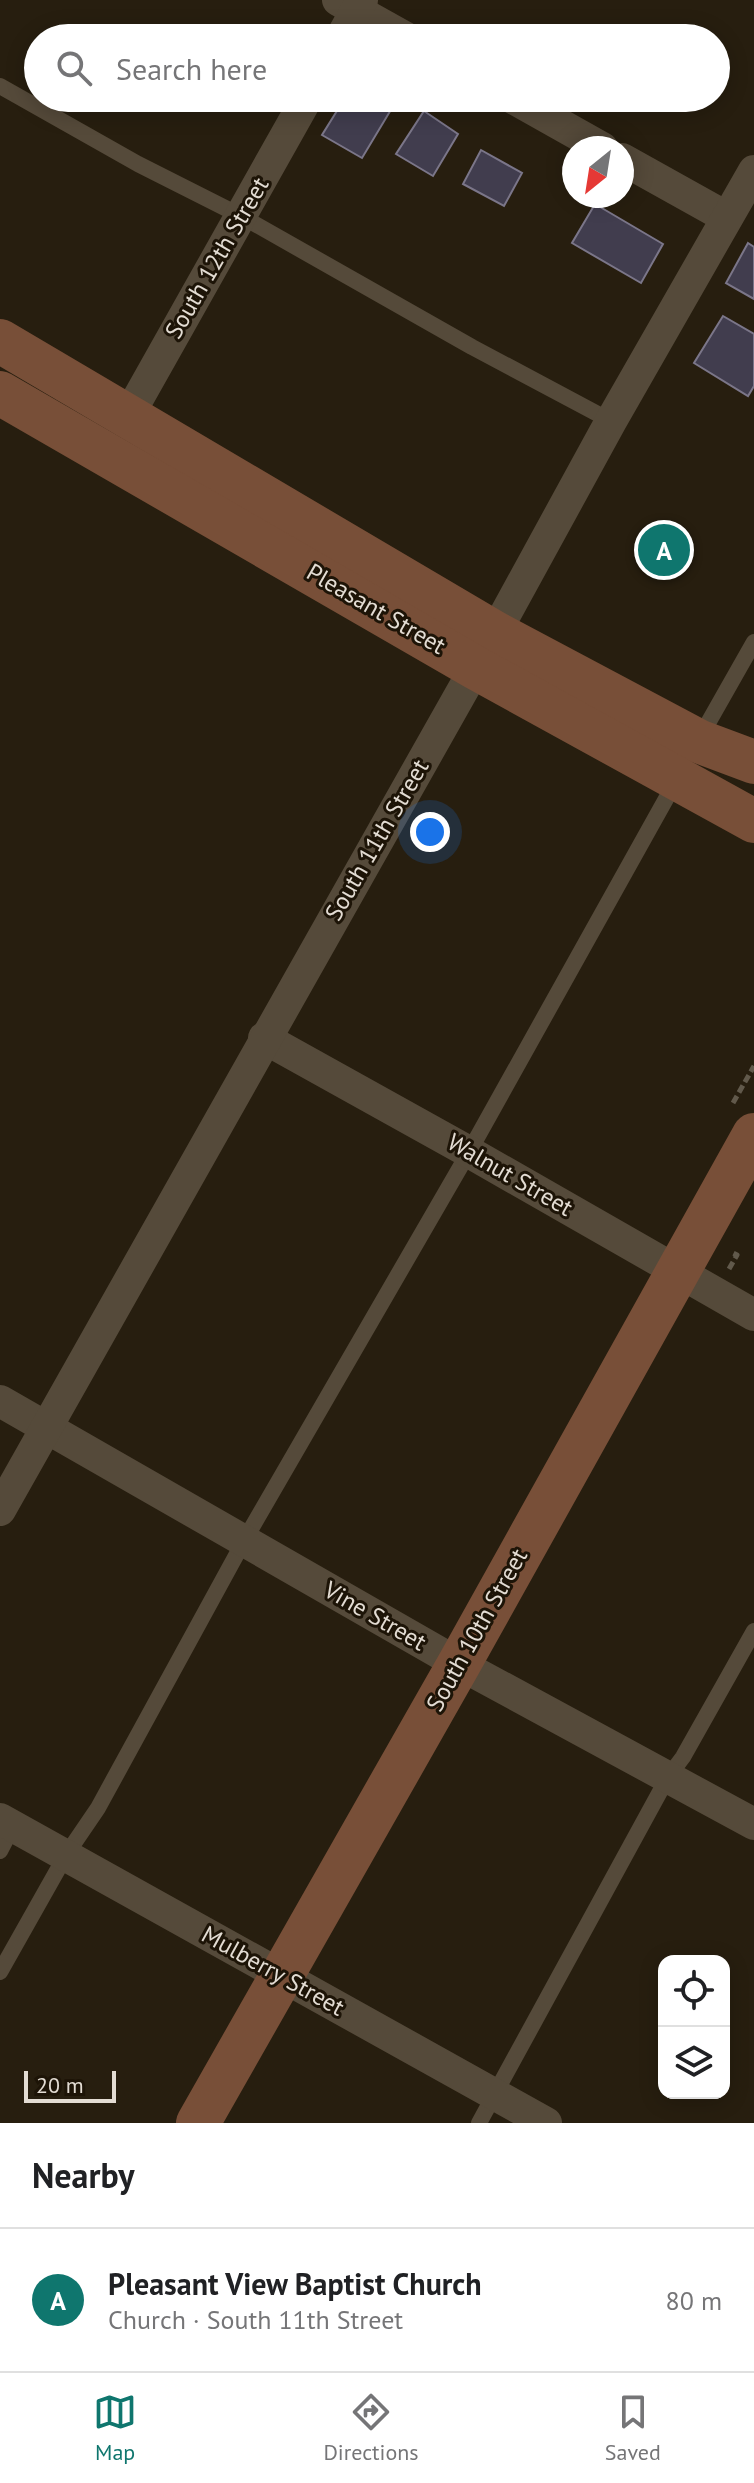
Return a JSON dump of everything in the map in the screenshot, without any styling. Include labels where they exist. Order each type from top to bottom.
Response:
[{"type":"street","points":[[349,12],[375,24]]},
{"type":"street","name":"South 12th Street","points":[[127,418],[299,112]]},
{"type":"street","points":[[538,112],[581,136]]},
{"type":"street","points":[[634,166],[726,217]]},
{"type":"street","name":"South 11th Street","points":[[0,1510],[754,171]]},
{"type":"street","name":"Pleasant Street","points":[[0,341],[127,418],[486,651]]},
{"type":"street","name":"Pleasant Street","points":[[0,393],[688,760],[754,821]]},
{"type":"street","name":"Pleasant Street","points":[[688,760],[754,762]]},
{"type":"street","name":"Walnut Street","points":[[264,1038],[754,1315]]},
{"type":"street","name":"South 10th Street","points":[[198,2123],[754,1135]]},
{"type":"street","name":"Vine Street","points":[[0,1401],[459,1664],[754,1824]]},
{"type":"street","name":"Mulberry Street","points":[[4,1832],[66,1855],[546,2123]]},
{"type":"lane","points":[[0,86],[24,100]]},
{"type":"lane","points":[[46,112],[611,421]]},
{"type":"lane","points":[[0,1972],[66,1855],[98,1808],[244,1541],[469,1152],[754,642]]},
{"type":"lane","points":[[479,2123],[668,1777],[683,1757],[754,1631]]},
{"type":"building","points":[[336,112],[390,112],[362,158],[322,135]]},
{"type":"building","points":[[423,112],[458,134],[433,176],[396,154]]},
{"type":"building","points":[[481,150],[522,173],[504,206],[463,184]]},
{"type":"building","points":[[593,208],[602,208],[663,244],[641,283],[572,243]]},
{"type":"building","points":[[748,243],[754,247],[754,299],[726,283]]},
{"type":"building","points":[[723,316],[754,334],[754,386],[748,396],[694,363]]},
{"type":"place","name":"Pleasant View Baptist Church","points":[[664,550]]}]
